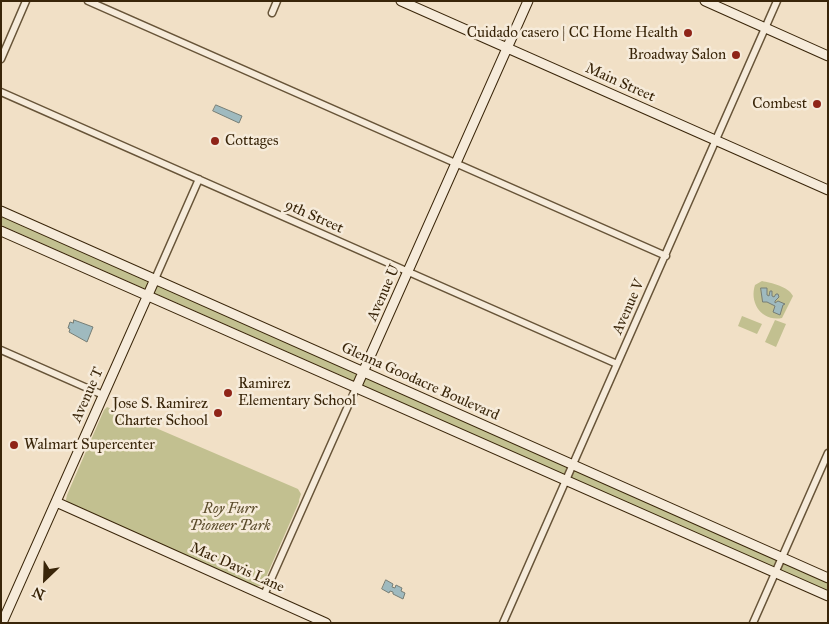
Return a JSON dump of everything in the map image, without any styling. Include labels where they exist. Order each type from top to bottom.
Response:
[{"type":"street","points":[[1,59],[26,1]]},
{"type":"street","points":[[88,1],[666,256]]},
{"type":"street","points":[[272,13],[277,1]]},
{"type":"street","name":"Main Street","points":[[401,1],[828,190]]},
{"type":"street","name":"Avenue U","points":[[264,595],[528,1]]},
{"type":"street","points":[[705,1],[828,56]]},
{"type":"street","name":"Avenue V","points":[[503,623],[777,1]]},
{"type":"street","name":"9th Street","points":[[1,92],[617,364]]},
{"type":"street","name":"Avenue T","points":[[2,623],[199,179]]},
{"type":"street","name":"Glenna Goodacre Boulevard","points":[[1,211],[828,578]]},
{"type":"street","name":"Glenna Goodacre Boulevard","points":[[1,231],[828,596]]},
{"type":"street","points":[[1,350],[103,395]]},
{"type":"street","points":[[753,623],[828,453]]},
{"type":"street","name":"Mac Davis Lane","points":[[56,502],[326,623]]},
{"type":"green space","points":[[1,213],[345,365],[376,382],[828,582],[828,594],[372,393],[340,375],[1,225]]},
{"type":"green space","points":[[762,281],[783,287],[793,296],[782,318],[769,317],[759,310],[754,298],[754,292],[755,285]]},
{"type":"green space","points":[[742,316],[762,324],[757,334],[738,326]]},
{"type":"green space","points":[[775,320],[786,324],[776,347],[765,342]]},
{"type":"green space","name":"Roy Furr Pioneer Park","points":[[107,407],[298,489],[301,494],[299,502],[263,584],[253,586],[68,503],[66,500],[67,495]]},
{"type":"water","points":[[216,105],[242,116],[239,123],[213,111]]},
{"type":"water","points":[[761,288],[767,288],[767,295],[769,296],[770,291],[772,291],[772,296],[774,297],[778,294],[779,297],[775,303],[778,301],[785,304],[780,315],[773,312],[775,306],[763,302]]},
{"type":"water","points":[[74,320],[93,327],[87,342],[69,332],[70,322],[73,323]]},
{"type":"water","points":[[386,580],[393,584],[392,587],[395,588],[396,585],[402,588],[401,591],[405,593],[403,599],[393,594],[393,592],[390,591],[389,593],[382,589]]},
{"type":"place","name":"Cuidado casero | CC Home Health","points":[[688,33]]},
{"type":"place","name":"Broadway Salon","points":[[736,55]]},
{"type":"place","name":"Combest","points":[[817,104]]},
{"type":"place","name":"Cottages","points":[[215,141]]},
{"type":"place","name":"Ramirez Elementary School","points":[[228,393]]},
{"type":"place","name":"Jose S. Ramirez Charter School","points":[[218,413]]},
{"type":"place","name":"Walmart Supercenter","points":[[14,445]]}]
